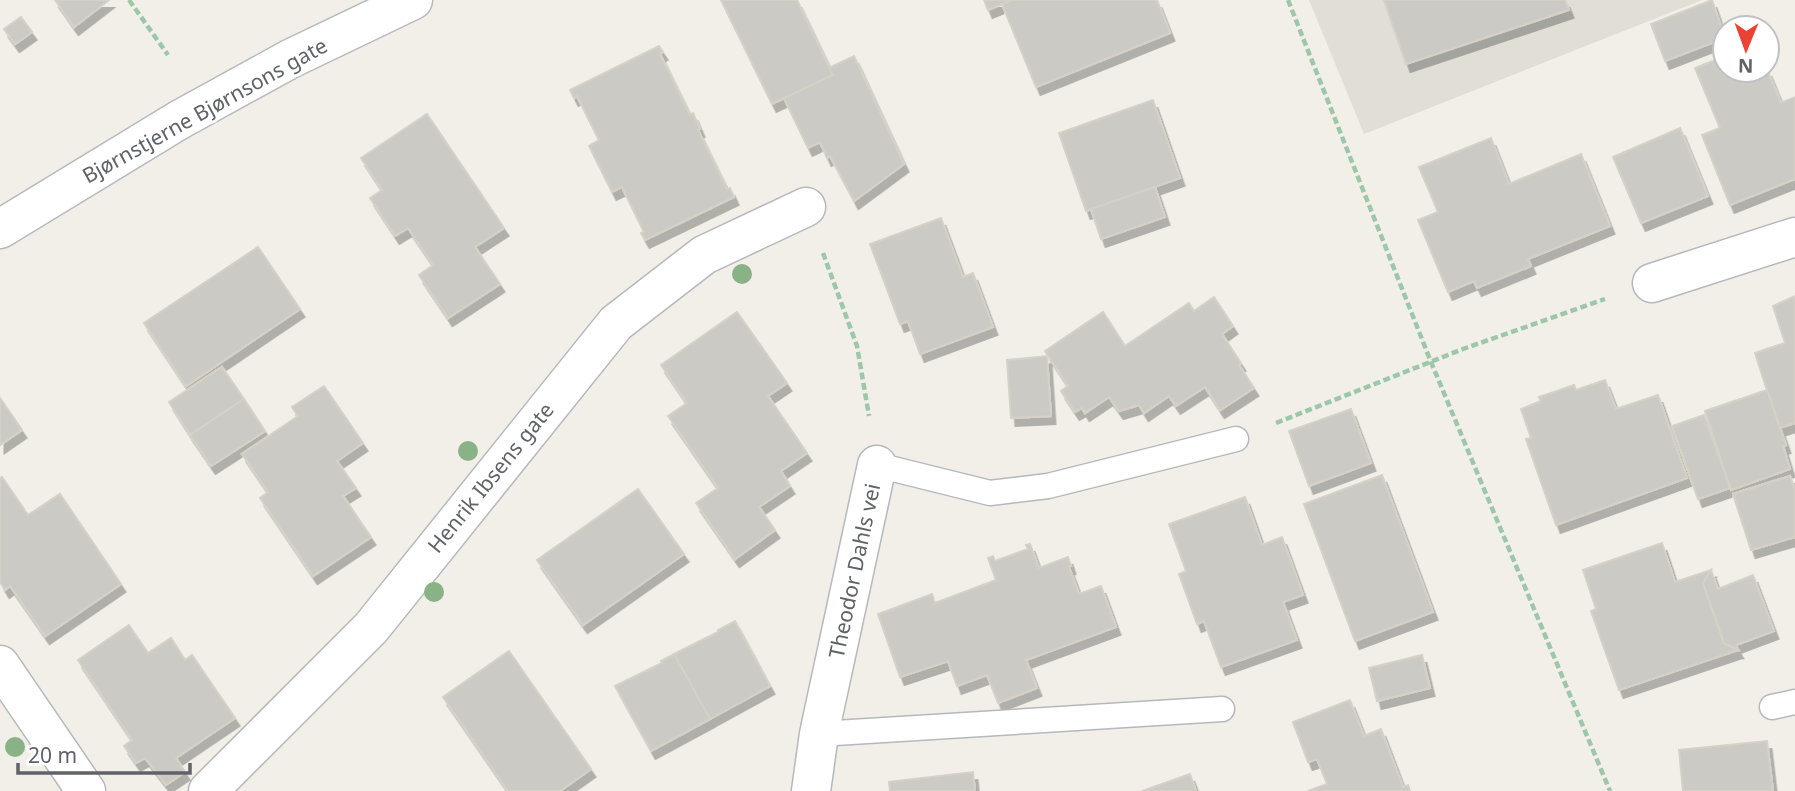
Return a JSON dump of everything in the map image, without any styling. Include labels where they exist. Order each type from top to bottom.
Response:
[{"type":"street","name":"Bjørnstjerne Bjørnsons gate","points":[[0,229],[179,120],[290,59],[414,0]]},
{"type":"street","name":"Henrik Ibsens gate","points":[[208,791],[371,628],[616,323],[704,255],[806,207]]},
{"type":"street","points":[[1651,283],[1795,237]]},
{"type":"street","name":"Theodor Dahls vei","points":[[811,791],[819,734],[877,465]]},
{"type":"street","points":[[0,665],[86,791]]},
{"type":"lane","name":"Theodor Dahls vei","points":[[877,465],[990,493],[1048,486],[1236,439]]},
{"type":"lane","points":[[819,734],[1223,709]]},
{"type":"path","points":[[129,0],[168,55]]},
{"type":"path","points":[[1288,0],[1431,362],[1610,791]]},
{"type":"path","points":[[806,207],[857,346],[877,465]]},
{"type":"path","points":[[1236,439],[1431,362],[1651,283]]},
{"type":"shaded area","points":[[1309,0],[1702,0],[1364,134]]},
{"type":"building","points":[[55,0],[109,0],[74,27]]},
{"type":"building","points":[[721,0],[797,0],[833,75],[772,104]]},
{"type":"building","points":[[984,0],[1012,0],[988,10]]},
{"type":"building","points":[[1012,0],[1157,0],[1170,33],[1036,87],[1002,4]]},
{"type":"building","points":[[1384,0],[1565,0],[1569,10],[1406,64]]},
{"type":"building","points":[[1712,0],[1717,14],[1711,14],[1711,43],[1665,61],[1651,24]]},
{"type":"building","points":[[21,17],[32,32],[15,44],[4,29]]},
{"type":"building","points":[[659,46],[663,52],[660,54],[690,115],[693,113],[700,129],[698,130],[727,189],[730,188],[734,197],[645,240],[641,233],[644,232],[622,187],[612,192],[589,146],[599,140],[577,96],[574,98],[570,90]]},
{"type":"building","points":[[854,56],[904,164],[854,201],[820,142],[808,148],[784,98],[833,75],[829,68]]},
{"type":"building","points":[[1711,62],[1711,84],[1773,84],[1781,103],[1795,97],[1795,179],[1730,205],[1702,135],[1720,128],[1695,68]]},
{"type":"building","points":[[1153,100],[1180,178],[1086,211],[1059,133]]},
{"type":"building","points":[[427,114],[504,228],[475,247],[500,284],[448,318],[419,275],[433,265],[408,228],[395,236],[370,198],[382,190],[361,158]]},
{"type":"building","points":[[1680,128],[1708,196],[1641,223],[1613,157]]},
{"type":"building","points":[[1491,138],[1509,184],[1581,154],[1610,226],[1528,259],[1531,266],[1477,288],[1474,281],[1448,292],[1418,220],[1438,212],[1419,167]]},
{"type":"building","points":[[1155,187],[1165,217],[1101,239],[1091,209]]},
{"type":"building","points":[[941,218],[963,277],[973,273],[993,327],[920,354],[908,321],[900,324],[870,244]]},
{"type":"building","points":[[258,247],[300,309],[186,386],[144,323]]},
{"type":"building","points":[[1795,296],[1795,423],[1779,428],[1755,353],[1785,343],[1773,306]]},
{"type":"building","points":[[1214,297],[1233,326],[1222,334],[1254,388],[1220,410],[1205,387],[1176,406],[1169,396],[1144,413],[1139,405],[1119,411],[1109,397],[1085,413],[1082,408],[1075,412],[1061,391],[1068,386],[1045,351],[1103,312],[1125,346],[1189,303],[1194,311]]},
{"type":"building","points":[[737,312],[787,383],[768,396],[807,453],[781,471],[790,486],[759,507],[775,530],[735,559],[696,503],[718,488],[668,416],[687,403],[661,365]]},
{"type":"building","points":[[1047,356],[1051,416],[1011,418],[1007,360]]},
{"type":"building","points":[[222,367],[244,399],[190,435],[169,402]]},
{"type":"building","points":[[1605,380],[1616,409],[1658,395],[1687,478],[1556,525],[1526,439],[1531,438],[1521,409],[1541,401],[1539,397],[1574,385],[1576,390]]},
{"type":"building","points":[[324,386],[363,443],[337,461],[356,488],[343,496],[371,537],[313,576],[260,498],[268,492],[242,454],[298,416],[292,407]]},
{"type":"building","points":[[1767,390],[1786,445],[1783,446],[1790,469],[1731,490],[1705,411]]},
{"type":"building","points":[[0,398],[22,430],[0,445]]},
{"type":"building","points":[[244,399],[265,431],[211,466],[190,435]]},
{"type":"building","points":[[1351,409],[1371,463],[1309,486],[1289,431]]},
{"type":"building","points":[[1704,415],[1730,488],[1698,499],[1672,426]]},
{"type":"building","points":[[1382,475],[1433,612],[1355,641],[1304,504]]},
{"type":"building","points":[[1790,476],[1795,490],[1795,537],[1751,550],[1733,494]]},
{"type":"building","points":[[2,477],[28,515],[60,494],[121,584],[45,636],[10,586],[5,590],[0,582]]},
{"type":"building","points":[[638,489],[684,554],[583,625],[537,560]]},
{"type":"building","points":[[1245,497],[1262,545],[1282,537],[1303,595],[1283,602],[1297,640],[1221,667],[1204,621],[1197,624],[1179,574],[1186,571],[1169,524]]},
{"type":"building","points":[[1662,543],[1675,582],[1711,570],[1703,583],[1724,643],[1738,650],[1619,690],[1591,611],[1596,609],[1583,570]]},
{"type":"building","points":[[1030,544],[1039,568],[1068,557],[1079,594],[1101,586],[1116,627],[1026,660],[1037,688],[998,703],[987,675],[957,686],[948,661],[900,677],[878,614],[932,594],[935,603],[996,580],[988,558],[993,556],[995,561],[1028,549],[1026,545]]},
{"type":"building","points":[[1711,570],[1718,589],[1753,575],[1774,631],[1736,645],[1738,650],[1724,643],[1703,583]]},
{"type":"building","points":[[735,621],[770,686],[710,719],[674,654]]},
{"type":"building","points":[[129,625],[148,653],[171,638],[185,660],[192,655],[235,718],[176,758],[185,772],[166,785],[145,758],[136,763],[124,746],[132,740],[78,660]]},
{"type":"building","points":[[509,651],[591,769],[560,791],[508,791],[443,697]]},
{"type":"building","points":[[674,654],[710,719],[651,751],[615,686],[662,663],[661,661]]},
{"type":"building","points":[[1422,655],[1430,688],[1377,701],[1369,668]]},
{"type":"building","points":[[1350,700],[1364,736],[1381,729],[1403,787],[1408,785],[1410,791],[1308,791],[1327,784],[1317,759],[1308,762],[1293,722]]},
{"type":"building","points":[[1767,741],[1773,791],[1683,791],[1679,750]]},
{"type":"building","points":[[973,772],[975,791],[890,791],[889,782]]},
{"type":"building","points":[[1190,774],[1196,791],[1142,791]]}]
